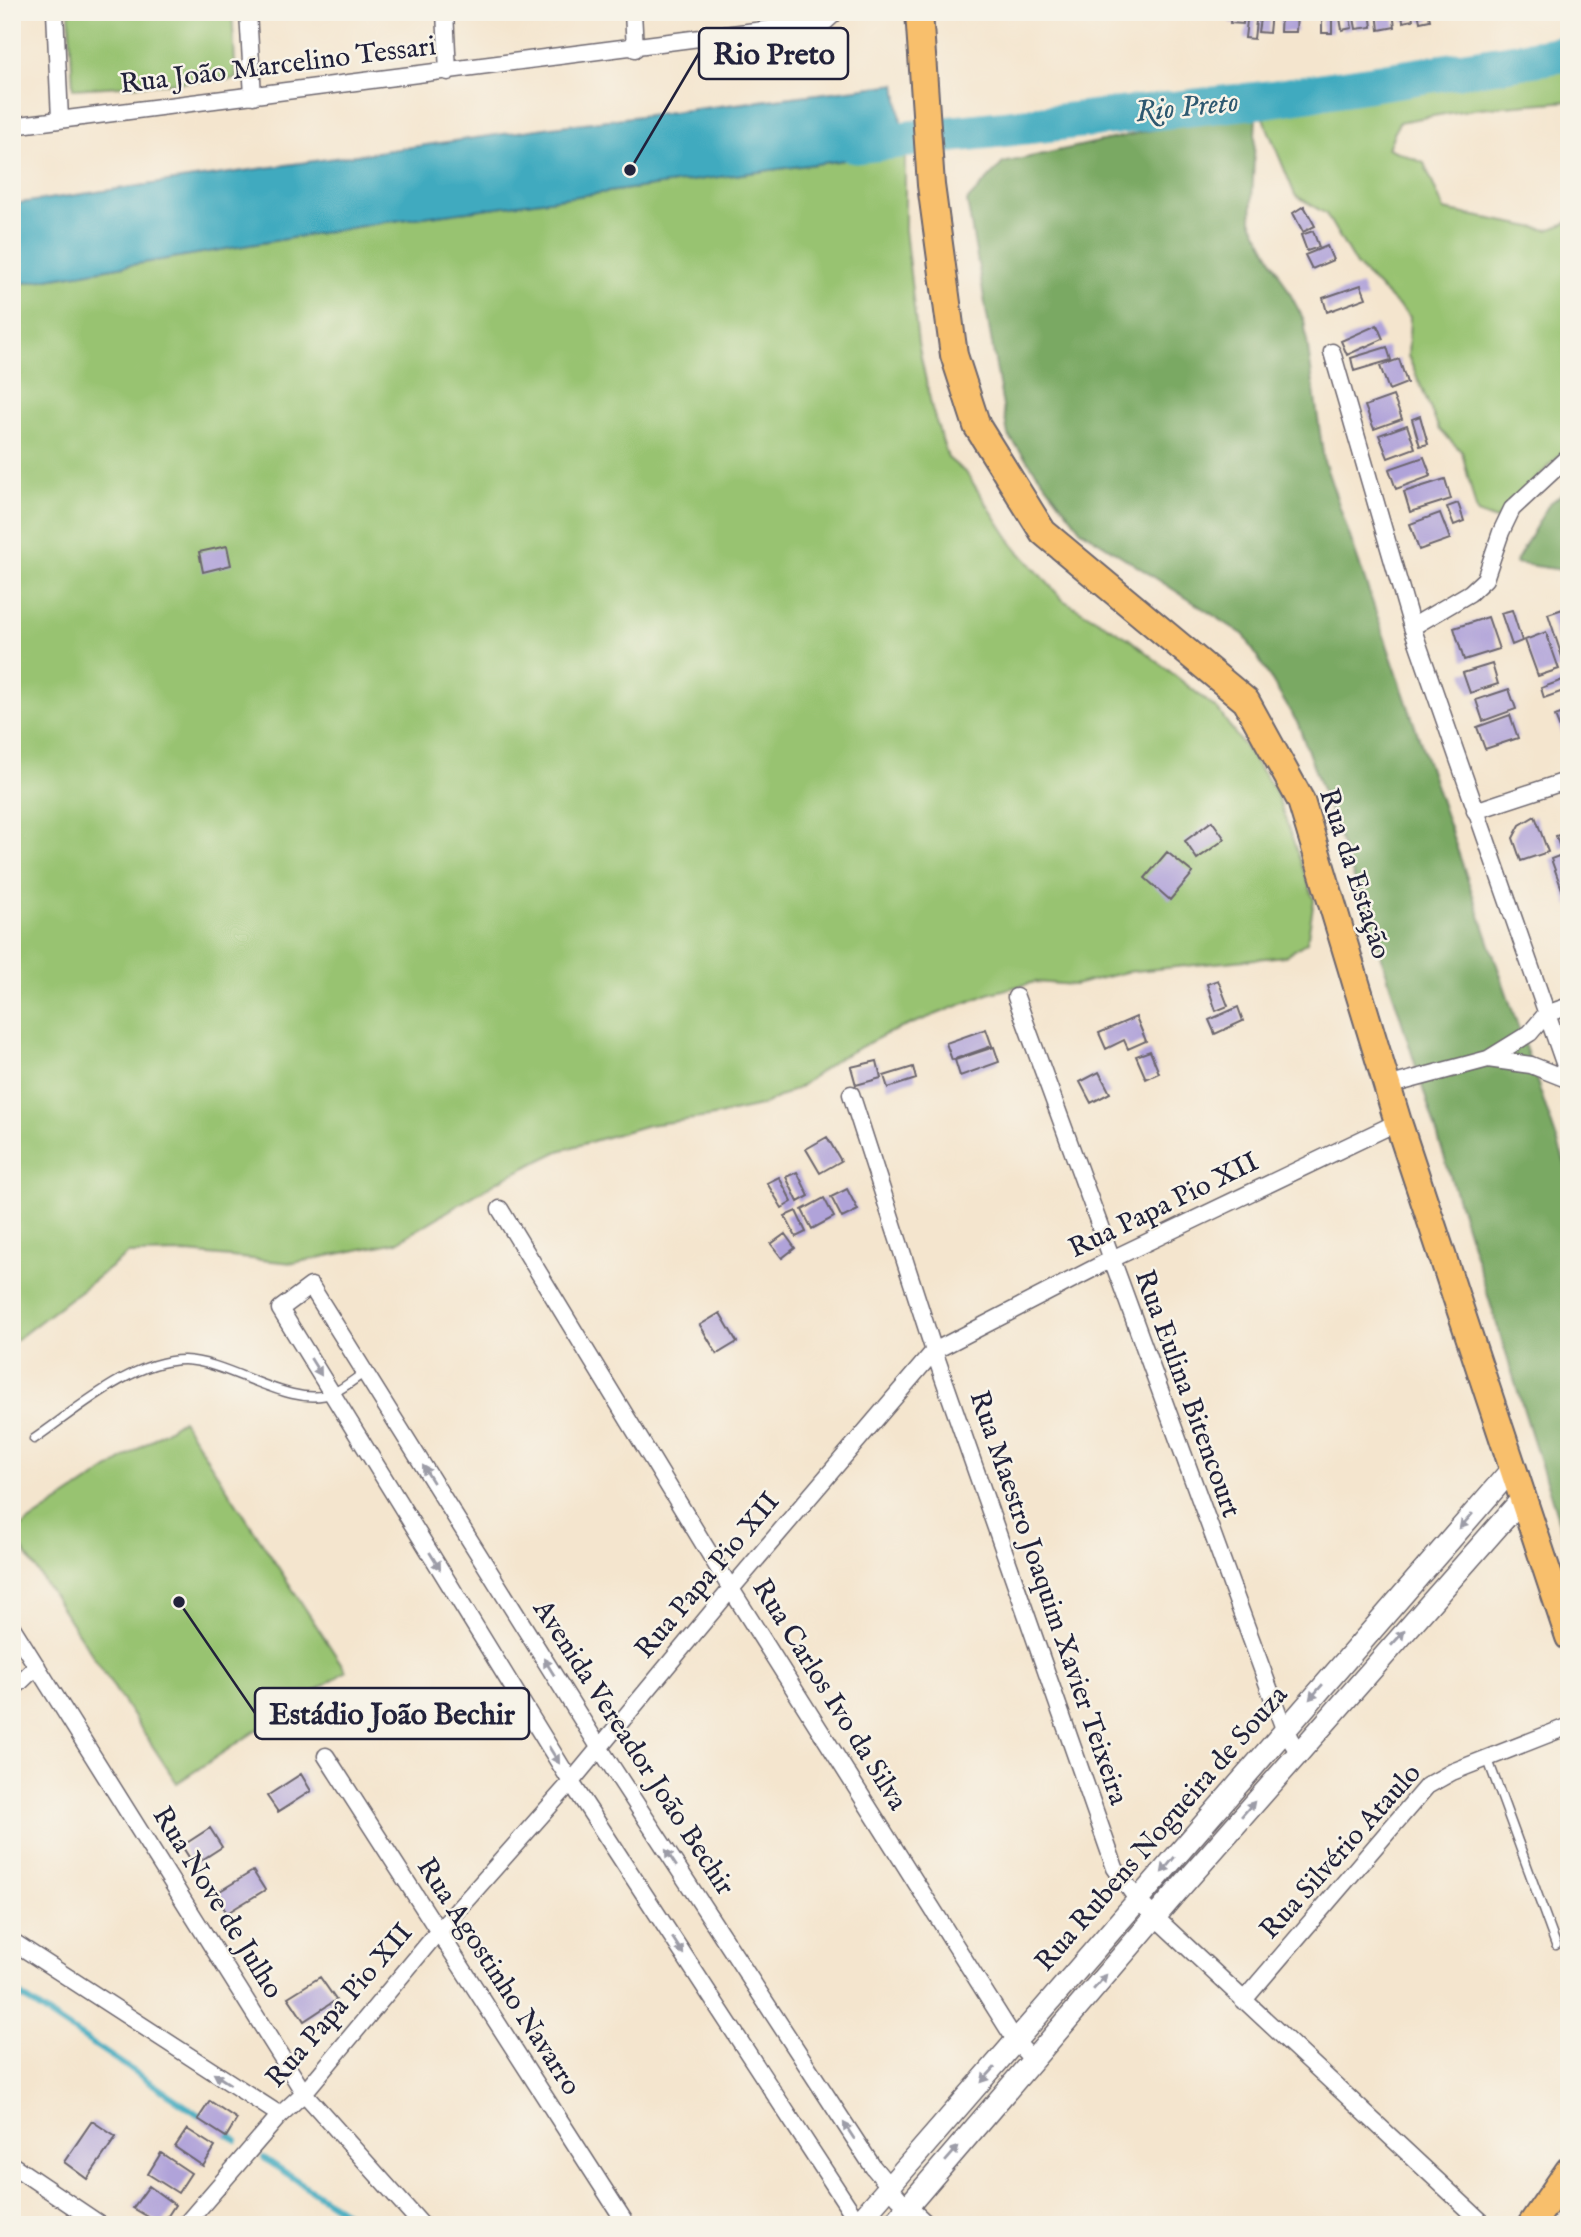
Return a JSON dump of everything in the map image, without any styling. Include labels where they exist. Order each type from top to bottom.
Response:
[{"type":"main road","name":"Rua da Estação","points":[[919,12],[931,185],[954,355],[977,426],[1043,532],[1247,701],[1301,801],[1398,1122],[1521,1500],[1569,1637]]},
{"type":"main road","points":[[1531,2225],[1569,2170]]},
{"type":"street","points":[[55,12],[60,119]]},
{"type":"street","points":[[248,12],[253,96]]},
{"type":"street","points":[[444,12],[448,72]]},
{"type":"street","points":[[633,12],[635,49]]},
{"type":"street","name":"Rua João Marcelino Tessari","points":[[12,125],[635,49],[825,23],[836,12]]},
{"type":"street","points":[[1332,352],[1412,627],[1569,1079]]},
{"type":"street","points":[[1412,627],[1470,593],[1485,579],[1512,509],[1569,456]]},
{"type":"street","points":[[1475,811],[1569,780]]},
{"type":"street","name":"Rua Eulina Bitencourt","points":[[1016,997],[1110,1260],[1284,1729],[1298,1752]]},
{"type":"street","points":[[1387,1086],[1488,1059],[1530,1033],[1546,1014],[1569,1006]]},
{"type":"street","points":[[1488,1059],[1531,1065],[1569,1079]]},
{"type":"street","name":"Rua Maestro Joaquim Xavier Teixeira","points":[[851,1094],[934,1351],[1115,1868],[1138,1901],[1485,2225]]},
{"type":"street","name":"Rua Papa Pio XII","points":[[185,2225],[280,2115],[304,2093],[437,1933],[571,1782],[934,1351],[1110,1260],[1398,1122]]},
{"type":"street","name":"Rua Carlos Ivo da Silva","points":[[500,1209],[731,1589],[1017,2043],[1033,2060]]},
{"type":"street","name":"Avenida Vereador João Bechir","points":[[332,1394],[280,1309],[311,1286],[599,1747],[888,2187],[928,2225]]},
{"type":"street","points":[[332,1394],[571,1782],[858,2224]]},
{"type":"street","name":"Rua Rubens Nogueira de Souza","points":[[858,2224],[1511,1469]]},
{"type":"street","name":"Rua Rubens Nogueira de Souza","points":[[892,2225],[1298,1752],[1521,1500]]},
{"type":"street","name":"Rua Nove de Julho","points":[[12,1627],[304,2093],[422,2225]]},
{"type":"street","points":[[12,1690],[37,1666]]},
{"type":"street","name":"Rua Silvério Ataulo","points":[[1243,2001],[1427,1786],[1487,1757],[1569,1726]]},
{"type":"street","name":"Rua Agostinho Navarro","points":[[326,1756],[437,1933],[627,2225]]},
{"type":"street","points":[[12,1941],[280,2115]]},
{"type":"street","points":[[12,2165],[101,2225]]},
{"type":"lane","points":[[34,1439],[146,1366],[183,1360],[214,1364],[281,1391],[305,1395],[332,1394],[365,1372]]},
{"type":"lane","points":[[1487,1757],[1556,1945]]},
{"type":"green space","points":[[69,12],[232,12],[236,79],[73,89]]},
{"type":"green space","points":[[1569,68],[1569,101],[1479,108],[1399,122],[1388,148],[1424,163],[1444,210],[1548,230],[1569,222],[1569,446],[1496,520],[1477,513],[1462,452],[1439,429],[1408,356],[1410,317],[1356,265],[1326,214],[1295,195],[1262,115]]},
{"type":"green space","points":[[1225,114],[1256,116],[1251,220],[1304,320],[1324,461],[1569,1175],[1569,1554],[1374,933],[1298,724],[1244,635],[1081,530],[1008,435],[967,201],[1003,163]]},
{"type":"green space","points":[[905,152],[905,230],[918,343],[932,409],[948,458],[967,474],[1014,546],[1063,600],[1128,638],[1218,710],[1275,790],[1314,900],[1307,942],[1285,956],[1126,972],[1074,985],[1035,982],[991,993],[886,1034],[837,1059],[798,1088],[760,1106],[709,1117],[648,1125],[559,1151],[498,1181],[397,1242],[293,1263],[188,1253],[128,1254],[12,1343],[12,285],[386,222]]},
{"type":"green space","points":[[1569,489],[1569,571],[1515,563],[1549,504]]},
{"type":"green space","points":[[182,1420],[346,1671],[177,1783],[12,1533]]},
{"type":"water","points":[[896,84],[905,152],[386,222],[12,285],[12,204],[552,127]]},
{"type":"building","points":[[1231,12],[1244,12],[1243,24],[1230,23]]},
{"type":"building","points":[[1248,12],[1257,12],[1254,39],[1245,38]]},
{"type":"building","points":[[1261,12],[1271,12],[1269,33],[1258,32]]},
{"type":"building","points":[[1281,12],[1297,12],[1296,32],[1280,32]]},
{"type":"building","points":[[1322,12],[1332,12],[1332,33],[1322,33]]},
{"type":"building","points":[[1339,12],[1349,12],[1352,28],[1342,30]]},
{"type":"building","points":[[1353,12],[1370,12],[1372,27],[1356,29]]},
{"type":"building","points":[[1377,12],[1393,12],[1395,27],[1379,30]]},
{"type":"building","points":[[1402,12],[1412,12],[1413,20],[1403,22]]},
{"type":"building","points":[[1418,12],[1428,12],[1430,20],[1420,22]]},
{"type":"building","points":[[1304,206],[1315,226],[1303,232],[1293,213]]},
{"type":"building","points":[[1313,231],[1319,247],[1307,251],[1301,235]]},
{"type":"building","points":[[1327,246],[1333,260],[1312,269],[1305,255]]},
{"type":"building","points":[[1361,285],[1366,298],[1327,312],[1323,298]]},
{"type":"building","points":[[1377,325],[1383,339],[1347,355],[1341,341]]},
{"type":"building","points":[[1387,347],[1391,360],[1354,371],[1351,358]]},
{"type":"building","points":[[1399,359],[1407,383],[1389,390],[1380,366]]},
{"type":"building","points":[[1393,396],[1402,419],[1374,429],[1365,406]]},
{"type":"building","points":[[1420,416],[1428,444],[1420,446],[1412,419]]},
{"type":"building","points":[[1407,425],[1415,448],[1388,458],[1379,435]]},
{"type":"building","points":[[1424,457],[1431,476],[1396,489],[1389,469]]},
{"type":"building","points":[[1445,479],[1451,499],[1410,512],[1404,492]]},
{"type":"building","points":[[1458,503],[1464,521],[1454,525],[1447,507]]},
{"type":"building","points":[[1440,513],[1450,539],[1419,550],[1410,524]]},
{"type":"building","points":[[227,546],[231,565],[203,572],[199,552]]},
{"type":"building","points":[[1569,607],[1569,661],[1564,663],[1548,614]]},
{"type":"building","points":[[1512,610],[1522,641],[1512,645],[1501,613]]},
{"type":"building","points":[[1488,617],[1499,649],[1464,660],[1454,628]]},
{"type":"building","points":[[1546,632],[1559,669],[1538,676],[1525,640]]},
{"type":"building","points":[[1492,664],[1498,684],[1470,693],[1463,673]]},
{"type":"building","points":[[1568,678],[1569,689],[1544,698],[1541,688]]},
{"type":"building","points":[[1509,689],[1516,709],[1483,721],[1476,700]]},
{"type":"building","points":[[1569,711],[1569,745],[1567,746],[1555,716]]},
{"type":"building","points":[[1510,715],[1518,738],[1485,749],[1477,727]]},
{"type":"building","points":[[1535,816],[1548,852],[1521,861],[1513,838],[1520,825]]},
{"type":"building","points":[[1212,821],[1225,839],[1197,859],[1185,841]]},
{"type":"building","points":[[1569,832],[1569,845],[1560,848],[1556,836]]},
{"type":"building","points":[[1167,852],[1193,873],[1170,900],[1145,878]]},
{"type":"building","points":[[1569,852],[1569,906],[1568,906],[1551,859]]},
{"type":"building","points":[[1218,980],[1228,1006],[1216,1011],[1207,984]]},
{"type":"building","points":[[1238,1007],[1243,1021],[1215,1034],[1209,1020]]},
{"type":"building","points":[[1136,1017],[1146,1041],[1128,1049],[1124,1040],[1106,1049],[1099,1033]]},
{"type":"building","points":[[986,1029],[992,1046],[952,1060],[946,1043]]},
{"type":"building","points":[[994,1047],[999,1062],[960,1076],[955,1060]]},
{"type":"building","points":[[1150,1051],[1159,1073],[1146,1079],[1136,1056]]},
{"type":"building","points":[[877,1061],[881,1078],[856,1085],[851,1067]]},
{"type":"building","points":[[913,1067],[916,1079],[888,1088],[884,1076]]},
{"type":"building","points":[[1099,1072],[1110,1093],[1091,1103],[1080,1082]]},
{"type":"building","points":[[827,1137],[841,1161],[820,1173],[806,1149]]},
{"type":"building","points":[[797,1172],[809,1196],[798,1202],[786,1177]]},
{"type":"building","points":[[779,1177],[792,1202],[782,1208],[767,1183]]},
{"type":"building","points":[[847,1189],[858,1210],[842,1218],[831,1197]]},
{"type":"building","points":[[824,1198],[834,1217],[812,1229],[802,1210]]},
{"type":"building","points":[[796,1211],[806,1232],[796,1237],[785,1216]]},
{"type":"building","points":[[785,1234],[795,1248],[782,1258],[771,1244]]},
{"type":"building","points":[[720,1313],[737,1342],[717,1354],[700,1325]]},
{"type":"building","points":[[301,1774],[311,1791],[278,1812],[267,1796]]},
{"type":"building","points":[[210,1828],[222,1847],[194,1865],[182,1846]]},
{"type":"building","points":[[253,1871],[265,1890],[227,1913],[215,1894]]},
{"type":"building","points":[[320,1977],[336,2000],[304,2021],[288,1997]]},
{"type":"building","points":[[210,2101],[237,2119],[226,2137],[198,2119]]},
{"type":"building","points":[[92,2121],[116,2137],[87,2179],[64,2162]]},
{"type":"building","points":[[187,2129],[215,2147],[203,2166],[175,2147]]},
{"type":"building","points":[[161,2153],[191,2173],[178,2193],[148,2174]]},
{"type":"building","points":[[149,2186],[175,2205],[162,2225],[133,2208]]},
{"type":"waterway","name":"Rio Preto","points":[[855,145],[1269,99],[1569,53]]},
{"type":"waterway","points":[[12,1990],[205,2119]]},
{"type":"waterway","points":[[223,2131],[236,2140]]},
{"type":"waterway","points":[[264,2158],[363,2225]]},
{"type":"place","name":"Rio Preto","points":[[630,170]]},
{"type":"place","name":"Estádio João Bechir","points":[[179,1602]]}]
